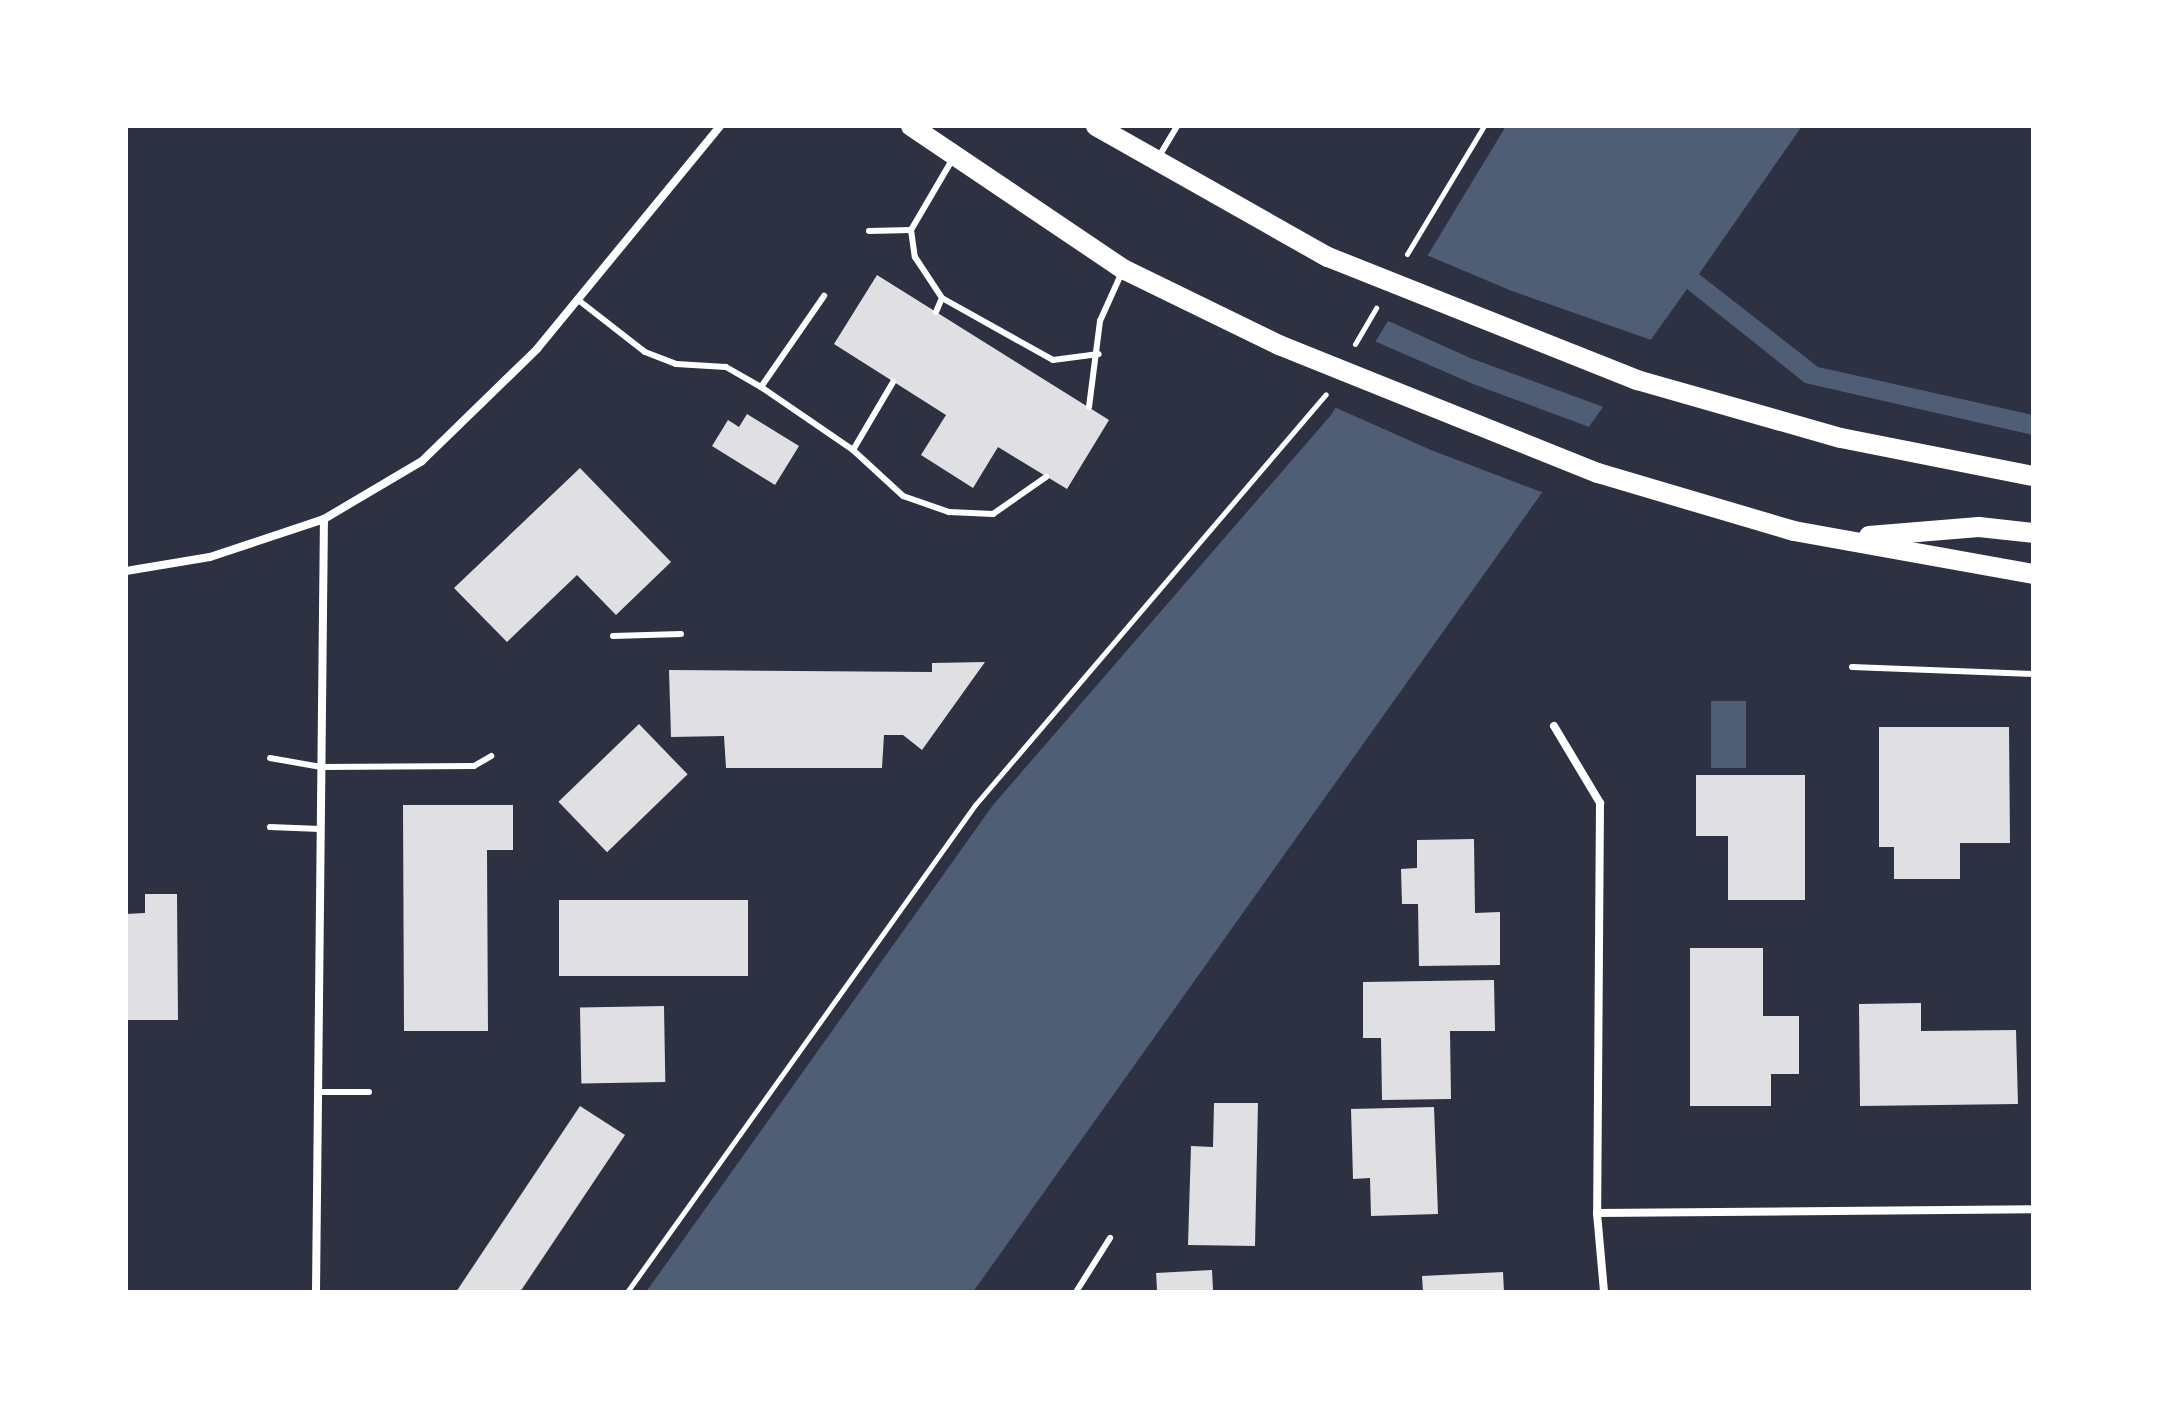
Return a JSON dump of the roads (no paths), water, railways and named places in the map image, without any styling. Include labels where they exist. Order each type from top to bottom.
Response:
[{"type":"main road","points":[[911,126],[1123,269],[1279,345],[1598,473],[1833,538],[2033,574]]},
{"type":"main road","points":[[1096,126],[1155,165],[1328,257],[1637,380],[1841,438],[2033,476]]},
{"type":"main road","points":[[1833,538],[1979,527],[2033,533]]},
{"type":"street","points":[[126,571],[210,557],[324,519],[422,461],[577,299],[720,126]]},
{"type":"street","points":[[316,1292],[324,519]]},
{"type":"street","points":[[1554,726],[1600,803],[1597,1213],[1604,1292]]},
{"type":"street","points":[[1597,1213],[2033,1209]]},
{"type":"lane","points":[[1155,165],[1177,126]]},
{"type":"lane","points":[[954,157],[911,230],[915,257],[942,298],[1053,360],[1099,354]]},
{"type":"lane","points":[[869,231],[911,230]]},
{"type":"lane","points":[[1089,407],[1099,354],[1100,321],[1123,269]]},
{"type":"lane","points":[[761,387],[824,296]]},
{"type":"lane","points":[[936,312],[942,298]]},
{"type":"lane","points":[[577,299],[645,352],[676,364],[726,367],[761,387],[853,450],[903,496],[949,512],[993,514],[1046,477]]},
{"type":"lane","points":[[853,450],[893,382]]},
{"type":"lane","points":[[613,636],[681,634]]},
{"type":"lane","points":[[1852,667],[2033,674]]},
{"type":"lane","points":[[270,758],[321,767],[474,766],[491,756]]},
{"type":"lane","points":[[270,827],[320,829]]},
{"type":"lane","points":[[318,1092],[369,1092]]},
{"type":"lane","points":[[1076,1292],[1110,1238]]},
{"type":"water","points":[[1506,126],[1802,126],[1699,274],[1818,367],[2033,415],[2033,435],[1805,383],[1687,289],[973,1292],[646,1292],[993,805],[1331,415]]},
{"type":"water","points":[[1711,701],[1746,701],[1746,768],[1711,768]]}]
